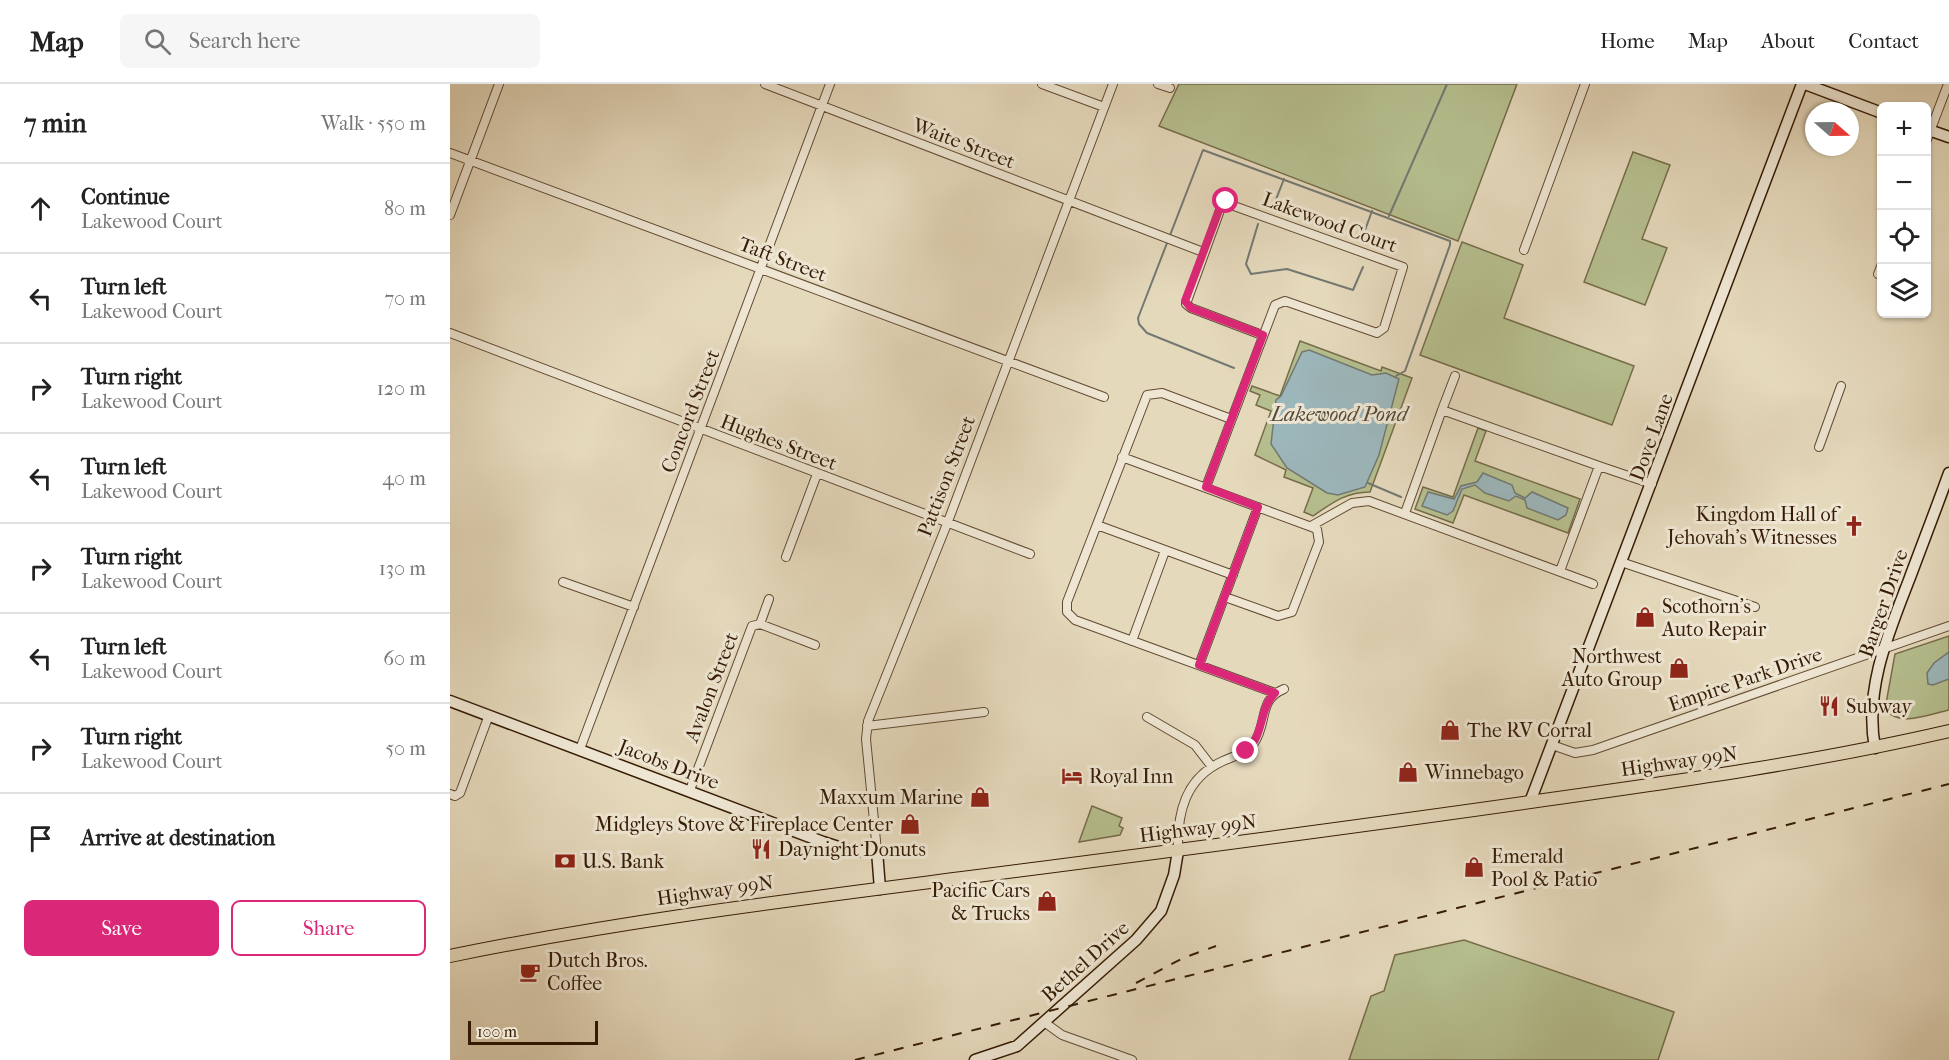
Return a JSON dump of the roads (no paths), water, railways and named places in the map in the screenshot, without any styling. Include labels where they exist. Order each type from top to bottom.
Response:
[{"type":"main road","name":"Highway 99N","points":[[450,956],[633,922],[1530,802],[1808,761],[1949,731]]},
{"type":"street","points":[[450,214],[499,84]]},
{"type":"street","name":"Waite Street","points":[[765,84],[1203,252]]},
{"type":"street","name":"Concord Street","points":[[580,749],[830,84]]},
{"type":"street","points":[[1042,84],[1104,107]]},
{"type":"street","name":"Pattison Street","points":[[880,889],[867,726],[947,524],[1113,84]]},
{"type":"street","points":[[1158,84],[1170,88]]},
{"type":"street","points":[[1524,250],[1586,84]]},
{"type":"street","points":[[1806,84],[1877,111]]},
{"type":"street","name":"Dove Lane","points":[[1530,802],[1806,84]]},
{"type":"street","points":[[1931,124],[1948,84]]},
{"type":"street","points":[[1931,130],[1949,137]]},
{"type":"street","name":"Taft Street","points":[[450,153],[1104,398]]},
{"type":"street","name":"Lakewood Court","points":[[1206,487],[1231,419],[1263,335],[1273,308],[1281,300],[1372,333],[1382,331],[1404,273],[1403,267],[1226,201],[1221,205],[1186,298],[1188,306],[1263,335]]},
{"type":"street","name":"Hughes Street","points":[[450,333],[1030,554]]},
{"type":"street","points":[[1405,513],[1455,376]]},
{"type":"street","points":[[1819,447],[1841,386]]},
{"type":"street","points":[[1231,419],[1162,393],[1151,393],[1144,400],[1067,602],[1067,612],[1075,620],[1275,693]]},
{"type":"street","points":[[1442,410],[1652,484]]},
{"type":"street","points":[[1122,457],[1311,526],[1319,533],[1319,542],[1292,612],[1278,616],[1224,597]]},
{"type":"street","points":[[1560,571],[1599,466]]},
{"type":"street","name":"Barger Drive","points":[[1875,748],[1871,727],[1872,703],[1883,649],[1946,488],[1949,473]]},
{"type":"street","points":[[786,557],[817,474]]},
{"type":"street","points":[[1311,526],[1352,503],[1362,501],[1376,503],[1593,584]]},
{"type":"street","points":[[1199,665],[1258,507]]},
{"type":"street","points":[[1097,525],[1233,575]]},
{"type":"street","points":[[1132,641],[1165,551]]},
{"type":"street","points":[[1621,562],[1755,607]]},
{"type":"street","points":[[563,582],[634,607]]},
{"type":"street","points":[[759,624],[769,599]]},
{"type":"street","name":"Avalon Street","points":[[690,790],[752,626],[759,624],[815,645]]},
{"type":"street","name":"Empire Park Drive","points":[[1552,745],[1575,753],[1593,750],[1949,626]]},
{"type":"street","points":[[1178,850],[1178,817],[1190,788],[1212,767],[1253,745],[1260,730],[1265,705],[1275,693],[1284,689]]},
{"type":"street","name":"Jacobs Drive","points":[[450,701],[849,850],[877,850]]},
{"type":"street","points":[[867,726],[984,712]]},
{"type":"street","points":[[450,794],[455,796],[460,793],[489,715]]},
{"type":"street","points":[[1147,717],[1195,745],[1212,767]]},
{"type":"street","name":"Bethel Drive","points":[[975,1060],[1017,1046],[1150,926],[1161,911],[1173,875],[1178,850]]},
{"type":"street","points":[[1044,1022],[1062,1035],[1132,1060]]},
{"type":"water","name":"Lakewood Pond","points":[[1309,350],[1372,375],[1386,373],[1399,379],[1379,455],[1365,487],[1338,495],[1327,493],[1287,468],[1271,444],[1276,400],[1281,396],[1302,352]]},
{"type":"water","points":[[1483,473],[1512,485],[1515,493],[1525,498],[1532,492],[1568,508],[1566,515],[1558,520],[1527,508],[1525,500],[1516,496],[1509,501],[1485,493],[1475,485],[1462,489],[1453,511],[1447,515],[1422,506],[1428,492],[1454,499],[1461,486],[1477,482]]},
{"type":"water","points":[[1949,652],[1949,679],[1933,685],[1928,684],[1927,673],[1934,663]]},
{"type":"waterway","points":[[1389,216],[1447,84]]},
{"type":"waterway","points":[[1234,368],[1147,333],[1139,324],[1138,318],[1203,150],[1450,241],[1405,371],[1396,376]]},
{"type":"waterway","points":[[1273,207],[1284,179]]},
{"type":"waterway","points":[[1361,241],[1372,211]]},
{"type":"waterway","points":[[1258,224],[1246,264],[1251,274],[1287,269],[1353,290],[1363,267]]},
{"type":"waterway","points":[[1368,483],[1401,497]]},
{"type":"railway","points":[[855,1060],[1949,784]]},
{"type":"railway","points":[[1136,983],[1183,958],[1216,946]]},
{"type":"place","name":"Kingdom Hall of Jehovah's Witnesses","points":[[1854,526]]},
{"type":"place","name":"Scothorn's Auto Repair","points":[[1645,617]]},
{"type":"place","name":"Northwest Auto Group","points":[[1679,668]]},
{"type":"place","name":"Subway","points":[[1829,706]]},
{"type":"place","name":"The RV Corral","points":[[1450,730]]},
{"type":"place","name":"Winnebago","points":[[1408,772]]},
{"type":"place","name":"Royal Inn","points":[[1072,776]]},
{"type":"place","name":"Maxxum Marine","points":[[980,797]]},
{"type":"place","name":"Midgleys Stove & Fireplace Center","points":[[910,824]]},
{"type":"place","name":"Daynight Donuts","points":[[761,849]]},
{"type":"place","name":"U.S. Bank","points":[[565,861]]},
{"type":"place","name":"Emerald Pool & Patio","points":[[1474,867]]},
{"type":"place","name":"Pacific Cars & Trucks","points":[[1047,901]]},
{"type":"place","name":"Dutch Bros. Coffee","points":[[530,972]]}]
